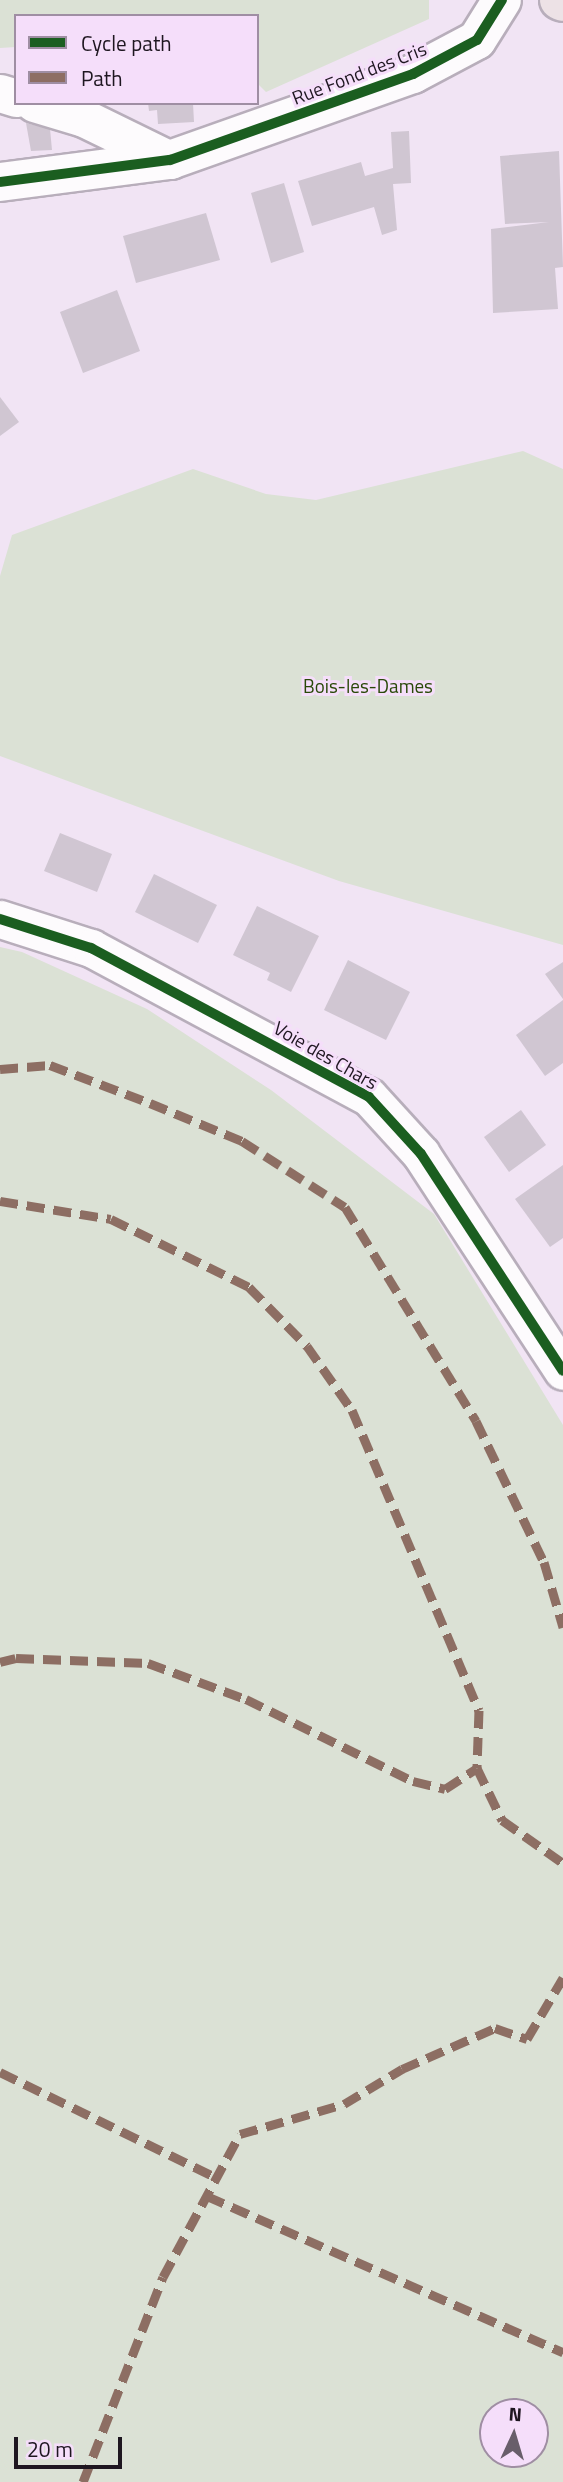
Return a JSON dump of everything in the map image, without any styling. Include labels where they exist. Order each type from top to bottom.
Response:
[{"type":"street","name":"Rue Fond des Cris","points":[[0,182],[170,160],[413,74],[477,40],[502,0]]},
{"type":"street","points":[[41,105],[83,118],[170,160]]},
{"type":"street","name":"Voie des Chars","points":[[0,919],[91,948],[369,1097],[421,1154],[563,1371]]},
{"type":"green space","points":[[0,0],[429,0],[429,19],[266,92],[259,85],[259,14],[14,14],[14,47],[0,48]]},
{"type":"green space","name":"Bois-les-Dames","points":[[523,451],[563,469],[563,945],[339,881],[0,756],[0,576],[12,535],[193,469],[266,494],[316,500]]},
{"type":"green space","points":[[0,947],[22,952],[147,1009],[271,1090],[434,1214],[563,1425],[563,2482],[0,2482]]},
{"type":"building","points":[[148,105],[193,105],[194,122],[158,124],[157,110],[149,111]]},
{"type":"building","points":[[26,123],[50,129],[52,150],[31,151]]},
{"type":"building","points":[[409,131],[411,183],[393,184],[397,230],[382,235],[374,207],[312,226],[298,181],[361,162],[365,176],[393,168],[391,132]]},
{"type":"building","points":[[559,151],[563,267],[555,268],[558,309],[493,313],[491,229],[549,222],[505,224],[500,156]]},
{"type":"building","points":[[284,183],[304,252],[271,263],[251,193]]},
{"type":"building","points":[[206,213],[220,260],[136,283],[123,236]]},
{"type":"building","points":[[117,290],[140,351],[83,373],[60,312]]},
{"type":"building","points":[[0,397],[19,422],[0,436]]},
{"type":"building","points":[[60,833],[112,854],[97,892],[44,871]]},
{"type":"building","points":[[154,874],[217,905],[198,943],[135,912]]},
{"type":"building","points":[[257,906],[319,936],[291,992],[267,980],[270,973],[233,955]]},
{"type":"building","points":[[348,960],[410,992],[386,1040],[324,1010]]},
{"type":"building","points":[[563,962],[563,999],[545,974]]},
{"type":"building","points":[[563,1000],[563,1063],[545,1076],[516,1035]]},
{"type":"building","points":[[521,1110],[546,1145],[509,1172],[484,1137]]},
{"type":"building","points":[[563,1165],[563,1238],[550,1247],[515,1199]]},
{"type":"marked path","points":[[0,1069],[50,1065],[150,1103],[242,1141],[345,1207],[476,1421],[544,1562],[563,1627]]},
{"type":"marked path","points":[[0,1201],[111,1219],[249,1287],[307,1346],[352,1410],[479,1710],[477,1768],[502,1820],[563,1863]]},
{"type":"marked path","points":[[0,1662],[16,1658],[148,1663],[246,1699],[413,1781],[445,1789],[477,1768]]},
{"type":"marked path","points":[[83,2482],[163,2277],[240,2134],[344,2104],[402,2069],[495,2028],[527,2039],[563,1978]]},
{"type":"marked path","points":[[0,2072],[217,2178]]},
{"type":"marked path","points":[[207,2196],[563,2352]]},
{"type":"cycle path","points":[[0,182],[170,160],[413,74],[477,40],[502,0]]},
{"type":"cycle path","points":[[0,919],[91,948],[369,1097],[421,1154],[563,1371]]}]
